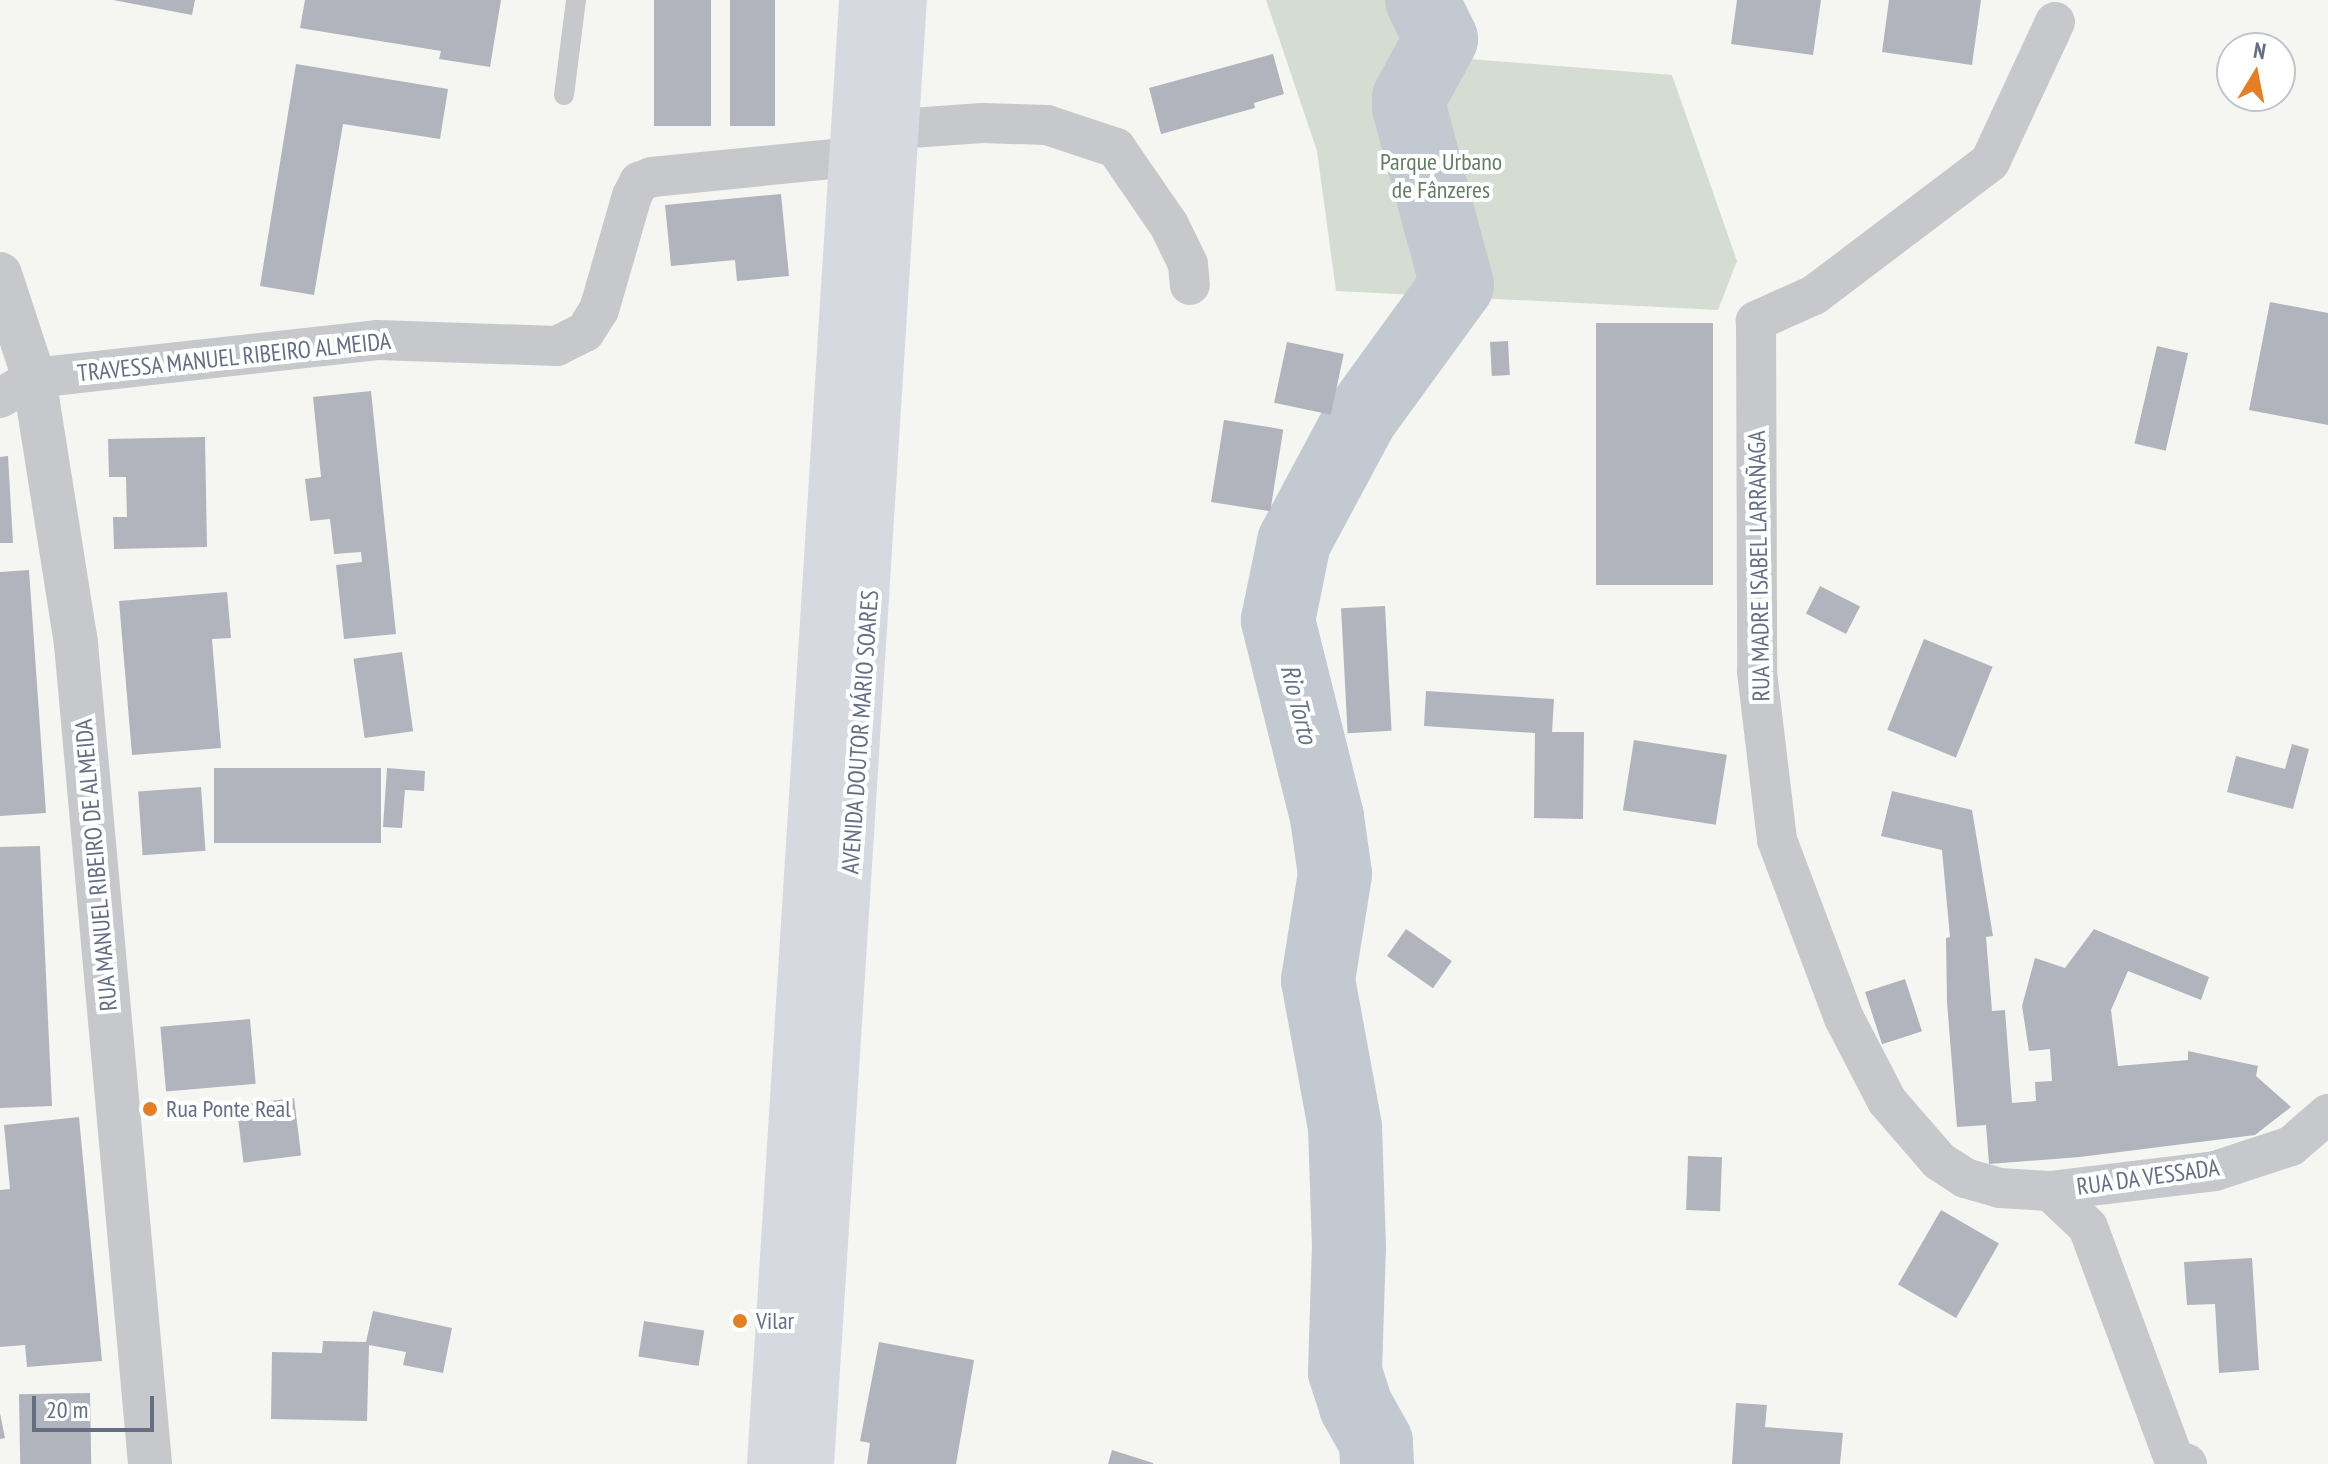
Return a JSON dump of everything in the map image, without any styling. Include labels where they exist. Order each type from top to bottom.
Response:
[{"type":"main road","name":"AVENIDA DOUTOR MÁRIO SOARES","points":[[769,1464],[861,0]]},
{"type":"main road","name":"AVENIDA DOUTOR MÁRIO SOARES","points":[[812,1464],[905,0]]},
{"type":"street","name":"RUA MADRE ISABEL LARRAÑAGA","points":[[2050,1191],[1999,1188],[1965,1178],[1939,1161],[1887,1101],[1844,1018],[1777,840],[1757,672],[1756,321],[1814,295],[1990,162],[2055,22]]},
{"type":"street","points":[[897,129],[982,123],[1047,125],[1116,148],[1169,225],[1188,264],[1190,285]]},
{"type":"street","name":"TRAVESSA MANUEL RIBEIRO ALMEIDA","points":[[17,388],[377,340],[557,346],[585,332],[599,310],[632,196],[639,182],[652,177],[851,157]]},
{"type":"street","name":"RUA MANUEL RIBEIRO DE ALMEIDA","points":[[0,274],[17,388],[76,644],[150,1464]]},
{"type":"street","name":"RUA DA VESSADA","points":[[2050,1191],[2215,1171],[2291,1146],[2328,1114]]},
{"type":"street","points":[[2050,1191],[2088,1227],[2174,1459],[2187,1464]]},
{"type":"lane","points":[[564,95],[576,0]]},
{"type":"green space","name":"Parque Urbano de Fânzeres","points":[[1266,0],[1433,0],[1458,58],[1672,75],[1737,261],[1718,310],[1336,291],[1317,151]]},
{"type":"building","points":[[113,0],[195,0],[192,15]]},
{"type":"building","points":[[305,0],[501,0],[490,67],[439,59],[441,51],[300,28]]},
{"type":"building","points":[[654,0],[711,0],[711,126],[654,126]]},
{"type":"building","points":[[730,0],[775,0],[775,126],[730,126]]},
{"type":"building","points":[[1737,0],[1821,0],[1813,55],[1731,44]]},
{"type":"building","points":[[1889,0],[1981,0],[1972,65],[1882,52]]},
{"type":"building","points":[[1273,54],[1284,94],[1254,103],[1255,108],[1161,134],[1149,88]]},
{"type":"building","points":[[296,64],[448,89],[440,139],[343,124],[314,295],[260,286]]},
{"type":"building","points":[[781,194],[789,276],[737,281],[735,260],[671,266],[665,205]]},
{"type":"building","points":[[2270,302],[2328,313],[2328,425],[2249,410]]},
{"type":"building","points":[[1596,323],[1713,323],[1713,585],[1596,585]]},
{"type":"building","points":[[1508,341],[1510,375],[1492,376],[1490,342]]},
{"type":"building","points":[[1287,342],[1344,354],[1331,415],[1274,403]]},
{"type":"building","points":[[2157,346],[2188,353],[2166,451],[2135,443]]},
{"type":"building","points":[[371,391],[396,634],[344,639],[336,565],[362,562],[361,552],[334,554],[330,519],[310,521],[305,479],[321,477],[313,397]]},
{"type":"building","points":[[1224,420],[1283,429],[1270,511],[1211,502]]},
{"type":"building","points":[[205,437],[207,547],[114,549],[113,517],[127,517],[126,477],[109,477],[108,439]]},
{"type":"building","points":[[8,456],[13,543],[0,543],[0,457]]},
{"type":"building","points":[[29,570],[46,813],[0,816],[0,572]]},
{"type":"building","points":[[1820,586],[1860,606],[1846,634],[1806,614]]},
{"type":"building","points":[[227,592],[231,638],[212,639],[221,748],[132,755],[119,601]]},
{"type":"building","points":[[1385,606],[1392,731],[1348,733],[1341,608]]},
{"type":"building","points":[[1924,639],[1993,667],[1956,758],[1887,730]]},
{"type":"building","points":[[402,652],[413,731],[365,738],[353,659]]},
{"type":"building","points":[[1426,691],[1554,699],[1552,732],[1584,732],[1583,819],[1534,818],[1535,733],[1424,726]]},
{"type":"building","points":[[1634,740],[1727,755],[1716,825],[1623,810]]},
{"type":"building","points":[[2292,744],[2309,749],[2293,809],[2227,792],[2236,756],[2285,769]]},
{"type":"building","points":[[214,768],[381,768],[381,843],[214,843]]},
{"type":"building","points":[[387,768],[425,771],[424,791],[405,790],[402,828],[383,827]]},
{"type":"building","points":[[201,787],[205,851],[143,855],[138,791]]},
{"type":"building","points":[[1892,791],[1972,810],[1993,936],[1986,937],[1992,1011],[2005,1010],[2012,1103],[2036,1101],[2035,1082],[2052,1081],[2050,1049],[2029,1051],[2022,1006],[2035,958],[2065,968],[2094,929],[2209,977],[2201,1000],[2128,971],[2111,1010],[2118,1066],[2188,1060],[2188,1051],[2258,1066],[2256,1076],[2291,1107],[2255,1135],[2080,1157],[1989,1164],[1986,1125],[1957,1127],[1947,1002],[1946,938],[1950,937],[1942,850],[1881,836]]},
{"type":"building","points":[[40,846],[52,1106],[0,1108],[0,847]]},
{"type":"building","points":[[1406,929],[1452,961],[1433,988],[1387,956]]},
{"type":"building","points":[[1905,979],[1922,1031],[1882,1044],[1865,992]]},
{"type":"building","points":[[250,1019],[256,1084],[166,1092],[160,1027]]},
{"type":"building","points":[[294,1098],[301,1156],[244,1163],[236,1105]]},
{"type":"building","points":[[79,1117],[102,1361],[27,1367],[25,1345],[0,1347],[0,1190],[10,1189],[4,1125]]},
{"type":"building","points":[[1688,1156],[1722,1157],[1720,1211],[1686,1210]]},
{"type":"building","points":[[1941,1210],[1999,1244],[1956,1318],[1898,1284]]},
{"type":"building","points":[[2252,1258],[2259,1370],[2219,1373],[2215,1304],[2187,1305],[2184,1262]]},
{"type":"building","points":[[373,1311],[452,1328],[443,1373],[403,1365],[406,1352],[369,1345],[367,1421],[271,1419],[272,1352],[322,1353],[323,1341],[366,1342]]},
{"type":"building","points":[[644,1321],[704,1331],[699,1366],[638,1357]]},
{"type":"building","points":[[879,1342],[974,1360],[956,1464],[867,1464],[870,1443],[860,1441]]},
{"type":"building","points":[[90,1393],[91,1464],[20,1464],[19,1394]]},
{"type":"building","points":[[1736,1403],[1767,1405],[1765,1427],[1843,1433],[1840,1464],[1732,1464]]},
{"type":"building","points":[[0,1413],[5,1438],[0,1439]]},
{"type":"building","points":[[1112,1450],[1153,1463],[1153,1464],[1108,1464]]},
{"type":"waterway","name":"Rio Torto","points":[[1377,1464],[1376,1442],[1356,1406],[1345,1372],[1349,1247],[1345,1127],[1318,980],[1335,874],[1327,817],[1278,620],[1294,542],[1361,417],[1457,285],[1409,107],[1409,98],[1441,39],[1422,0]]},
{"type":"place","name":"Rua Ponte Real","points":[[150,1109]]},
{"type":"place","name":"Vilar","points":[[740,1321]]}]
